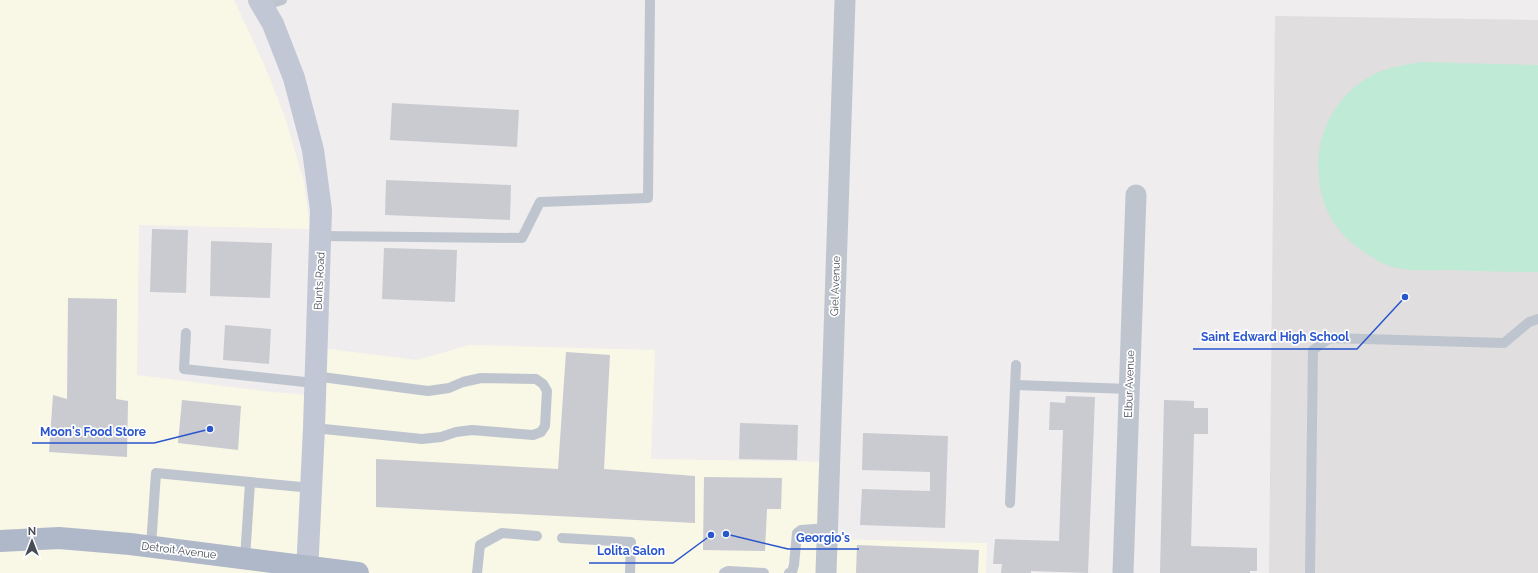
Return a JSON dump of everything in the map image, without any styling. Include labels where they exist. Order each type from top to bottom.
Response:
[{"type":"main road","name":"Detroit Avenue","points":[[0,541],[58,538],[151,546],[245,558],[307,570],[358,573]]},
{"type":"street","name":"Giel Avenue","points":[[826,573],[845,0]]},
{"type":"street","name":"Bunts Road","points":[[268,2],[278,36],[294,78],[307,125],[313,150],[318,186],[321,236],[314,379],[312,488],[307,570]]},
{"type":"street","name":"Elbur Avenue","points":[[1123,573],[1136,195]]},
{"type":"lane","points":[[321,236],[522,238],[540,202],[648,198],[650,0]]},
{"type":"lane","points":[[1310,573],[1313,350],[1330,338],[1504,343],[1529,322],[1538,319]]},
{"type":"lane","points":[[186,333],[184,369],[314,379],[428,391],[449,388],[463,382],[482,378],[536,379],[543,384],[547,391],[545,426],[541,432],[533,435],[472,430],[456,432],[441,438],[422,439],[314,428]]},
{"type":"lane","points":[[1010,503],[1016,365]]},
{"type":"lane","points":[[1016,385],[1129,389]]},
{"type":"lane","points":[[151,546],[156,473],[312,488]]},
{"type":"lane","points":[[245,558],[250,483]]},
{"type":"lane","points":[[789,573],[792,572],[794,565],[797,533],[801,530],[828,528]]},
{"type":"lane","points":[[478,573],[480,545],[502,533],[537,536]]},
{"type":"lane","points":[[562,538],[631,542],[630,573]]},
{"type":"lane","points":[[724,573],[728,571],[764,573]]},
{"type":"shaded area","points":[[0,0],[234,0],[264,64],[285,117],[304,182],[310,229],[139,225],[137,375],[273,392],[319,396],[321,348],[417,360],[469,345],[655,350],[651,459],[836,462],[836,539],[987,543],[986,573],[0,573]]},
{"type":"shaded area","points":[[1275,16],[1538,20],[1538,573],[1269,573]]},
{"type":"green space","points":[[1420,62],[1538,65],[1538,272],[1407,270],[1390,266],[1382,263],[1361,250],[1342,233],[1332,220],[1324,201],[1319,182],[1318,162],[1321,142],[1327,124],[1337,107],[1350,92],[1372,75],[1399,66]]},
{"type":"building","points":[[392,103],[519,110],[517,147],[390,140]]},
{"type":"building","points":[[386,180],[511,185],[510,220],[385,215]]},
{"type":"building","points":[[152,229],[188,230],[186,293],[150,292]]},
{"type":"building","points":[[211,241],[272,243],[270,298],[210,296]]},
{"type":"building","points":[[384,248],[457,250],[455,302],[382,299]]},
{"type":"building","points":[[68,298],[117,299],[116,399],[128,401],[127,457],[49,452],[53,395],[67,399]]},
{"type":"building","points":[[225,325],[271,329],[269,364],[223,360]]},
{"type":"building","points":[[566,352],[610,355],[604,469],[695,476],[695,523],[376,507],[376,459],[558,469]]},
{"type":"building","points":[[1066,396],[1095,397],[1088,573],[1031,571],[1031,573],[1001,573],[1002,564],[993,564],[995,539],[1059,541],[1063,430],[1049,430],[1050,402],[1065,403]]},
{"type":"building","points":[[182,400],[241,406],[238,450],[178,443]]},
{"type":"building","points":[[1164,400],[1194,401],[1194,408],[1208,408],[1208,434],[1194,434],[1191,546],[1257,548],[1257,571],[1250,571],[1250,573],[1160,573]]},
{"type":"building","points":[[740,423],[798,425],[797,460],[739,459]]},
{"type":"building","points":[[863,433],[948,436],[945,528],[860,525],[862,489],[930,491],[930,472],[862,470]]},
{"type":"building","points":[[704,477],[782,478],[781,509],[767,509],[765,551],[703,550]]},
{"type":"building","points":[[857,545],[979,550],[978,573],[856,573]]},
{"type":"place","name":"Saint Edward High School","points":[[1405,297]]},
{"type":"place","name":"Moon's Food Store","points":[[210,429]]},
{"type":"place","name":"Georgio's","points":[[726,534]]},
{"type":"place","name":"Lolita Salon","points":[[711,535]]}]
